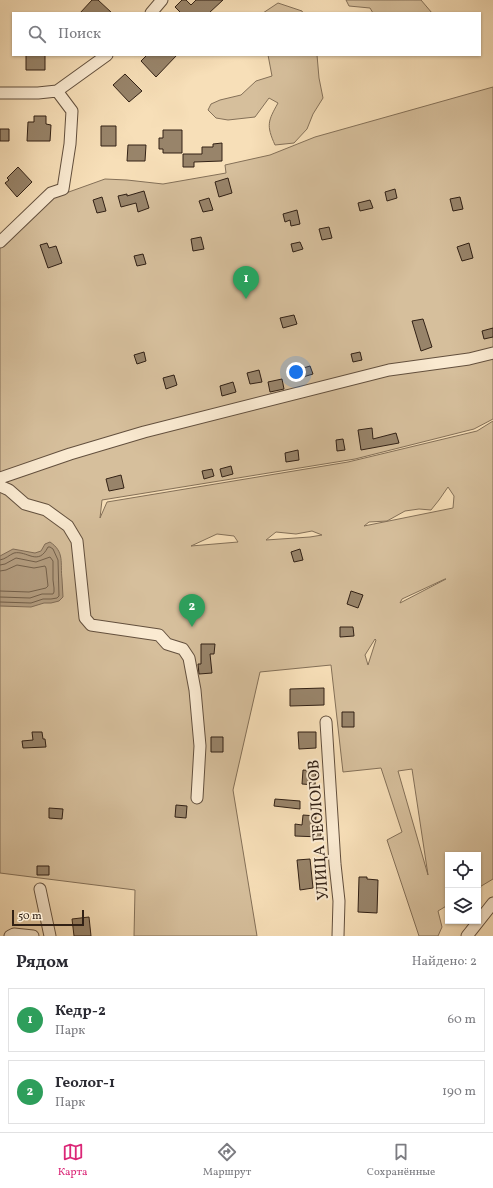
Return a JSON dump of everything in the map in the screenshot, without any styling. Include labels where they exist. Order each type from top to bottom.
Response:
[{"type":"street","points":[[152,12],[162,0]]},
{"type":"street","points":[[0,93],[38,93],[57,91],[106,56]]},
{"type":"street","points":[[0,242],[51,193],[63,189],[70,144],[72,111],[57,91]]},
{"type":"street","points":[[0,478],[70,454],[144,432],[389,370],[469,359],[493,353]]},
{"type":"street","points":[[0,486],[9,490],[25,504],[46,510],[68,526],[78,541],[85,618],[92,625],[159,635],[167,644],[183,649],[190,658],[195,690],[200,746],[196,798]]},
{"type":"street","name":"УЛИЦА ГЕОЛОГОВ","points":[[326,722],[339,901],[338,936]]},
{"type":"street","points":[[40,889],[50,936]]},
{"type":"street","points":[[466,936],[493,903]]},
{"type":"street","points":[[10,936],[14,934],[33,936]]},
{"type":"shaded area","points":[[346,0],[421,0],[431,12],[372,12],[370,8],[349,6]]},
{"type":"shaded area","points":[[278,3],[302,12],[264,12]]},
{"type":"shaded area","points":[[268,56],[317,56],[323,98],[313,114],[307,129],[294,143],[275,145],[270,133],[269,123],[278,103],[269,98],[255,117],[228,120],[216,118],[208,110],[211,104],[220,100],[241,95],[256,81],[272,76]]},
{"type":"shaded area","points":[[493,87],[493,350],[389,367],[0,475],[0,247],[52,198],[105,179],[163,184],[226,173],[225,165],[270,155],[315,137]]},
{"type":"shaded area","points":[[493,355],[493,419],[474,429],[355,459],[102,500],[100,518],[107,502],[348,462],[477,431],[493,421],[493,879],[481,886],[481,852],[445,852],[445,907],[438,911],[442,927],[438,936],[419,936],[387,840],[402,832],[381,768],[343,772],[331,665],[260,672],[233,790],[257,936],[134,936],[135,890],[0,873],[0,480],[71,456],[389,373]],"holes":[[[448,487],[454,496],[453,508],[364,526],[369,522],[387,521],[405,511],[419,509],[431,510]],[[312,531],[322,535],[266,540],[276,532],[296,534]],[[217,534],[234,536],[238,542],[191,546]],[[446,579],[400,603],[402,599]],[[375,639],[376,640],[368,665],[365,655]],[[412,769],[428,875],[398,771]]]},
{"type":"water","points":[[50,542],[58,550],[61,558],[63,597],[59,601],[31,607],[0,606],[0,556],[13,549],[35,553],[41,551],[45,544]]},
{"type":"building","points":[[92,0],[98,0],[111,12],[81,12]]},
{"type":"building","points":[[182,0],[186,0],[191,5],[196,0],[223,0],[210,12],[180,12],[175,7]]},
{"type":"building","points":[[26,56],[45,56],[45,70],[26,70]]},
{"type":"building","points":[[146,56],[176,56],[156,77],[141,61]]},
{"type":"building","points":[[125,74],[142,91],[129,102],[113,85]]},
{"type":"building","points":[[34,116],[46,116],[46,124],[51,125],[50,141],[27,141],[28,122],[34,122]]},
{"type":"building","points":[[101,126],[116,126],[116,146],[101,146]]},
{"type":"building","points":[[0,129],[9,129],[9,141],[0,141]]},
{"type":"building","points":[[163,130],[182,130],[182,153],[163,153],[163,149],[159,149],[159,138],[163,138]]},
{"type":"building","points":[[222,143],[222,161],[194,162],[194,167],[183,167],[183,154],[202,154],[202,147],[213,147],[213,144]]},
{"type":"building","points":[[128,145],[146,145],[145,161],[127,161]]},
{"type":"building","points":[[18,167],[32,182],[17,197],[5,183],[9,180],[7,178]]},
{"type":"building","points":[[228,178],[232,193],[219,197],[215,182]]},
{"type":"building","points":[[395,189],[397,198],[387,201],[385,192]]},
{"type":"building","points":[[144,191],[149,208],[138,212],[136,203],[121,207],[118,196],[127,194],[127,196]]},
{"type":"building","points":[[102,197],[106,211],[97,213],[93,200]]},
{"type":"building","points":[[460,197],[463,209],[453,211],[450,199]]},
{"type":"building","points":[[209,198],[213,210],[203,212],[199,201]]},
{"type":"building","points":[[370,200],[373,208],[360,211],[358,203]]},
{"type":"building","points":[[297,210],[300,224],[291,226],[290,220],[285,222],[283,214]]},
{"type":"building","points":[[329,227],[332,238],[322,240],[319,229]]},
{"type":"building","points":[[201,237],[204,249],[193,251],[191,239]]},
{"type":"building","points":[[300,242],[303,249],[293,252],[291,244]]},
{"type":"building","points":[[47,243],[49,248],[56,246],[62,263],[48,268],[40,245]]},
{"type":"building","points":[[469,243],[473,258],[462,261],[457,247]]},
{"type":"building","points":[[143,254],[146,264],[137,266],[134,256]]},
{"type":"building","points":[[294,315],[297,324],[283,328],[280,318]]},
{"type":"building","points":[[423,319],[432,347],[421,351],[412,321]]},
{"type":"building","points":[[493,328],[493,337],[484,339],[482,331]]},
{"type":"building","points":[[144,352],[146,361],[137,364],[134,355]]},
{"type":"building","points":[[360,352],[362,360],[353,362],[351,354]]},
{"type":"building","points":[[310,366],[313,374],[303,377],[300,369]]},
{"type":"building","points":[[259,370],[262,382],[250,384],[247,373]]},
{"type":"building","points":[[174,375],[177,385],[166,389],[163,378]]},
{"type":"building","points":[[282,379],[284,389],[270,392],[268,382]]},
{"type":"building","points":[[233,382],[236,392],[222,396],[220,386]]},
{"type":"building","points":[[372,428],[373,439],[396,433],[399,443],[361,450],[358,430]]},
{"type":"building","points":[[343,439],[345,450],[337,451],[336,440]]},
{"type":"building","points":[[298,450],[299,460],[286,462],[285,453]]},
{"type":"building","points":[[231,466],[233,474],[222,477],[220,469]]},
{"type":"building","points":[[212,469],[214,476],[204,479],[202,471]]},
{"type":"building","points":[[121,475],[124,488],[109,491],[106,479]]},
{"type":"building","points":[[300,549],[303,560],[294,562],[291,552]]},
{"type":"building","points":[[351,591],[363,595],[358,608],[347,604]]},
{"type":"building","points":[[340,627],[353,627],[354,636],[340,637]]},
{"type":"building","points":[[201,644],[215,644],[214,654],[210,654],[212,673],[199,674],[198,664],[201,664]]},
{"type":"building","points":[[324,688],[324,705],[290,706],[290,689]]},
{"type":"building","points":[[342,712],[354,712],[354,727],[342,727]]},
{"type":"building","points":[[32,732],[42,732],[46,747],[23,748],[22,741],[33,740]]},
{"type":"building","points":[[298,732],[316,732],[316,748],[299,749]]},
{"type":"building","points":[[211,737],[223,737],[223,752],[211,752]]},
{"type":"building","points":[[303,770],[316,771],[315,785],[302,784]]},
{"type":"building","points":[[275,799],[300,801],[300,809],[274,806]]},
{"type":"building","points":[[176,805],[187,806],[186,818],[175,817]]},
{"type":"building","points":[[49,808],[63,809],[62,819],[49,818]]},
{"type":"building","points":[[303,815],[316,816],[315,828],[321,828],[321,837],[295,836],[295,824],[302,825]]},
{"type":"building","points":[[310,859],[313,888],[300,890],[297,860]]},
{"type":"building","points":[[37,866],[49,866],[49,875],[37,875]]},
{"type":"building","points":[[359,877],[367,877],[367,879],[378,880],[377,913],[358,912]]},
{"type":"building","points":[[89,917],[91,936],[74,936],[72,919]]},
{"type":"place","name":"Кедр-2","points":[[246,299]]},
{"type":"place","name":"Геолог-1","points":[[192,627]]}]
